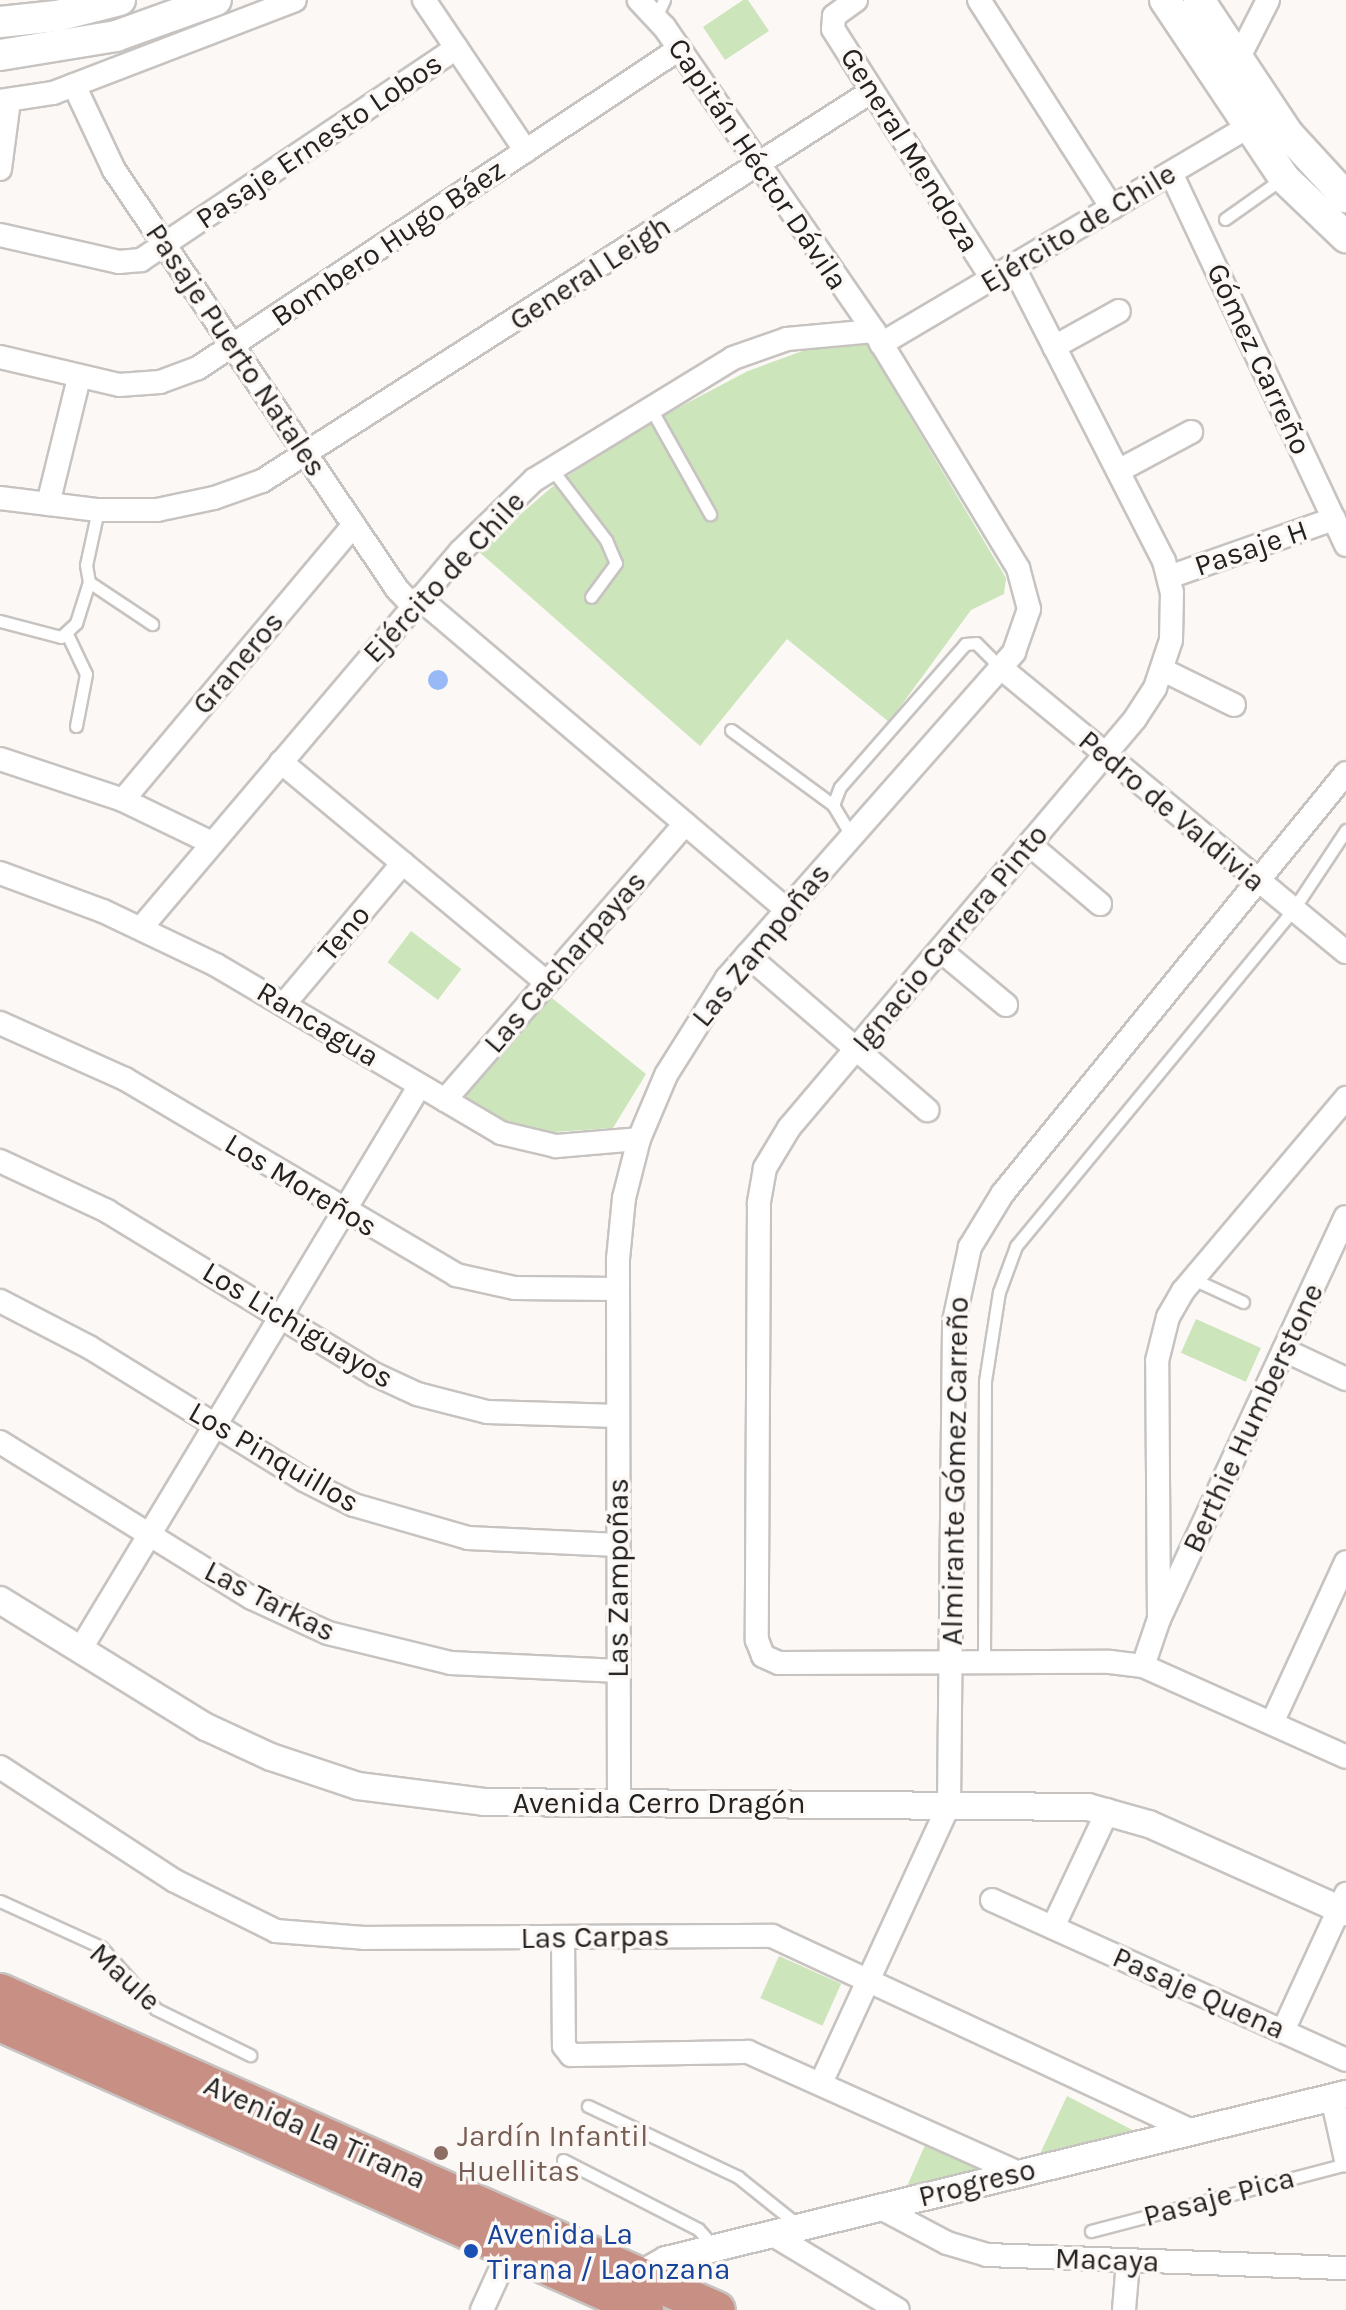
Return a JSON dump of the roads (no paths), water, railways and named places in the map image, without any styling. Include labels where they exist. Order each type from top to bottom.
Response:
[{"type":"highway","name":"Avenida La Tirana","points":[[0,1992],[638,2297],[717,2310]]},
{"type":"highway","name":"Avenida La Tirana","points":[[0,2023],[516,2237]]},
{"type":"main road","points":[[0,21],[57,16],[120,0]]},
{"type":"main road","points":[[0,55],[105,39],[216,0]]},
{"type":"main road","points":[[1165,0],[1261,119],[1343,186]]},
{"type":"main road","points":[[1199,0],[1238,59],[1284,178],[1307,205],[1346,237]]},
{"type":"street","points":[[0,21],[43,0]]},
{"type":"street","points":[[424,0],[526,151]]},
{"type":"street","name":"Capitán Héctor Dávila","points":[[639,0],[660,8],[679,49],[878,338]]},
{"type":"street","name":"General Mendoza","points":[[856,0],[832,19],[833,29],[992,279]]},
{"type":"street","points":[[979,0],[1112,208]]},
{"type":"street","points":[[1238,59],[1268,0]]},
{"type":"street","points":[[0,169],[4,101],[74,85],[283,2]]},
{"type":"street","name":"Pasaje Ernesto Lobos","points":[[0,235],[119,262],[141,260],[456,48]]},
{"type":"street","name":"Bombero Hugo Báez","points":[[0,357],[119,385],[160,382],[198,368],[679,49]]},
{"type":"street","name":"Pasaje Puerto Natales","points":[[74,85],[104,153],[165,246],[354,525],[416,602],[786,909]]},
{"type":"street","name":"General Leigh","points":[[0,498],[98,510],[157,510],[214,498],[262,481],[872,91]]},
{"type":"street","name":"Ejército de Chile","points":[[141,928],[416,602],[495,514],[551,468],[650,407],[759,347],[825,333],[878,338],[992,279],[1261,119]]},
{"type":"street","name":"Gómez Carreño","points":[[1171,173],[1346,545]]},
{"type":"street","name":"Ignacio Carrera Pinto","points":[[951,1662],[779,1663],[763,1656],[757,1640],[761,1186],[780,1141],[1147,703],[1163,670],[1173,624],[1169,577],[1013,266]]},
{"type":"street","points":[[1054,347],[1119,311]]},
{"type":"street","name":"Las Zampoñas","points":[[619,1804],[617,1289],[622,1213],[639,1139],[685,1041],[747,955],[1000,667],[1024,631],[1029,609],[1024,581],[878,338]]},
{"type":"street","points":[[48,504],[79,378]]},
{"type":"street","points":[[1118,471],[1191,432]]},
{"type":"street","name":"Pasaje H","points":[[1169,577],[1334,519]]},
{"type":"street","name":"Graneros","points":[[123,800],[354,525]]},
{"type":"street","name":"Pedro de Valdivia","points":[[1000,667],[1255,881],[1346,952]]},
{"type":"street","points":[[1163,670],[1234,705]]},
{"type":"street","points":[[0,759],[123,800],[212,843]]},
{"type":"street","points":[[281,762],[547,983]]},
{"type":"street","name":"Almirante Gómez Carreño","points":[[821,2083],[949,1805],[954,1321],[970,1247],[996,1202],[1346,773]]},
{"type":"street","name":"Las Cacharpayas","points":[[445,1100],[685,824]]},
{"type":"street","points":[[1029,844],[1100,904]]},
{"type":"street","name":"Teno","points":[[285,1003],[403,863]]},
{"type":"street","name":"Rancagua","points":[[0,873],[141,928],[285,1003],[501,1133],[541,1145],[639,1139]]},
{"type":"street","points":[[940,950],[1006,1005]]},
{"type":"street","points":[[747,955],[927,1110]]},
{"type":"street","name":"Los Moreños","points":[[0,1023],[125,1079],[437,1266],[476,1281],[535,1290],[617,1289]]},
{"type":"street","points":[[80,1650],[420,1085]]},
{"type":"street","name":"Berthie Humberstone","points":[[1159,1619],[1157,1361],[1168,1317],[1193,1279],[1346,1098]]},
{"type":"street","name":"Los Lichiguayos","points":[[0,1161],[107,1211],[374,1374],[439,1402],[511,1414],[618,1416]]},
{"type":"street","name":"Berthie Humberstone","points":[[1143,1666],[1159,1619],[1346,1217]]},
{"type":"street","name":"Los Pinquillos","points":[[0,1301],[89,1347],[328,1493],[406,1523],[498,1542],[618,1545]]},
{"type":"street","points":[[1284,1350],[1346,1379]]},
{"type":"street","name":"Las Tarkas","points":[[0,1442],[273,1610],[358,1644],[481,1667],[619,1671]]},
{"type":"street","points":[[1272,1723],[1346,1562]]},
{"type":"street","name":"Avenida Cerro Dragón","points":[[0,1600],[206,1727],[329,1777],[452,1800],[949,1805],[1108,1810],[1344,1905]]},
{"type":"street","points":[[951,1662],[1143,1666],[1346,1757]]},
{"type":"street","name":"Las Carpas","points":[[0,1767],[175,1881],[276,1931],[336,1938],[772,1936],[869,1978],[1192,2131]]},
{"type":"street","points":[[1053,1927],[1108,1810]]},
{"type":"street","name":"Pasaje Quena","points":[[992,1900],[1346,2060]]},
{"type":"street","points":[[1283,2031],[1344,1905]]},
{"type":"street","points":[[563,1938],[564,2046],[571,2055],[748,2052],[1018,2173]]},
{"type":"street","points":[[1339,2095],[1346,2162]]},
{"type":"street","name":"Progreso","points":[[638,2297],[658,2263],[1339,2095]]},
{"type":"street","name":"Macaya","points":[[879,2207],[973,2253],[1346,2268]]},
{"type":"street","points":[[770,2233],[898,2310]]},
{"type":"street","points":[[482,2310],[516,2237]]},
{"type":"street","points":[[1124,2310],[1128,2261]]},
{"type":"lane","points":[[1225,219],[1284,178]]},
{"type":"lane","points":[[650,407],[710,514]]},
{"type":"lane","points":[[551,468],[606,540],[616,563],[591,597]]},
{"type":"lane","points":[[0,621],[47,637],[67,634],[76,623],[89,582],[86,565],[98,510]]},
{"type":"lane","points":[[89,582],[152,624]]},
{"type":"lane","points":[[67,634],[86,674],[76,726]]},
{"type":"lane","points":[[833,805],[840,787],[965,644],[976,643],[1000,667]]},
{"type":"lane","points":[[731,730],[833,805],[851,835]]},
{"type":"lane","points":[[984,1662],[985,1381],[999,1292],[1016,1246],[1293,910],[1346,830]]},
{"type":"lane","points":[[1193,1279],[1243,1302]]},
{"type":"lane","name":"Maule","points":[[0,1901],[101,1947],[156,2009],[250,2055]]},
{"type":"lane","points":[[588,2106],[738,2177],[800,2226]]},
{"type":"lane","points":[[563,2160],[698,2229],[714,2247]]},
{"type":"lane","name":"Pasaje Pica","points":[[1091,2231],[1346,2162]]},
{"type":"water","points":[[438,670],[445,673],[448,680],[445,687],[438,690],[431,687],[428,680],[431,673]]},
{"type":"place","name":"Jardín Infantil Huellitas","points":[[441,2153]]},
{"type":"place","name":"Avenida La Tirana / Laonzana","points":[[471,2251]]}]
